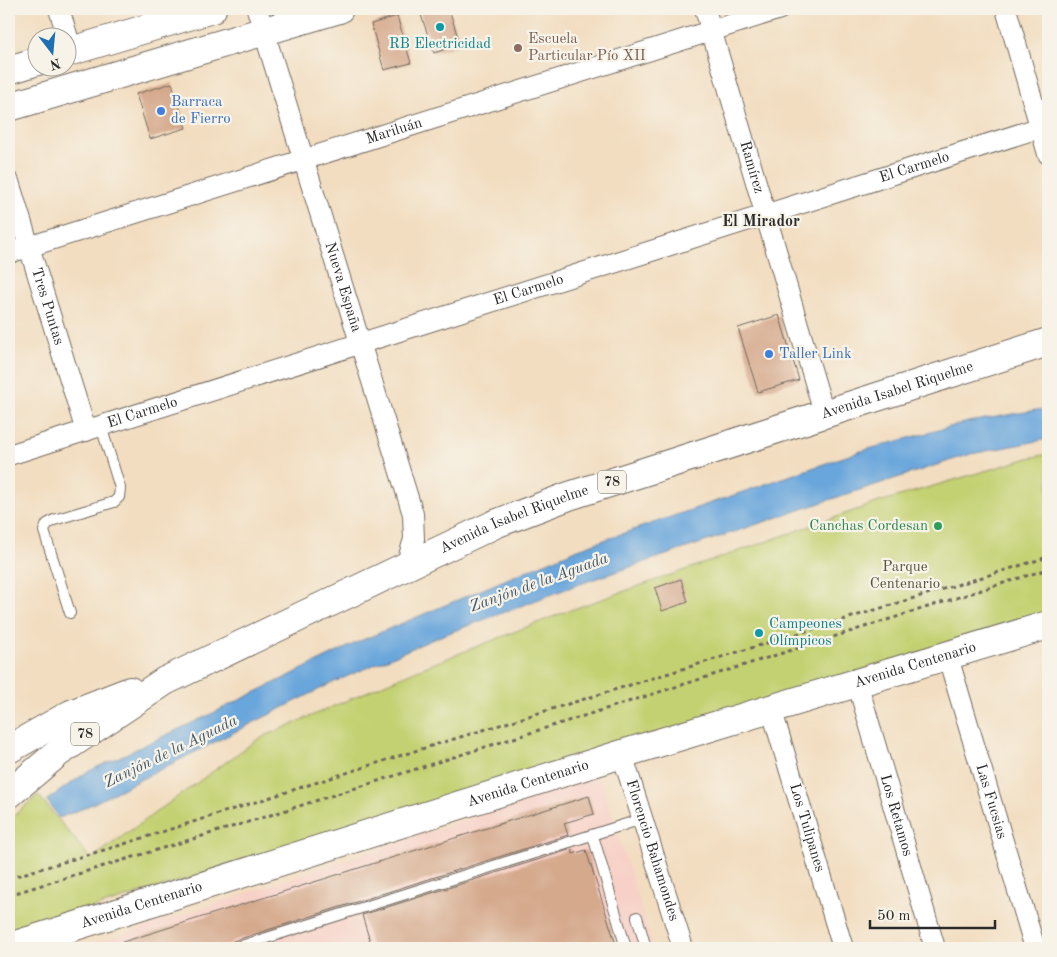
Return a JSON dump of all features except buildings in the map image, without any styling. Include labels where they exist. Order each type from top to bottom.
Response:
[{"type":"main road","points":[[9,107],[215,46],[260,20],[339,9]]},
{"type":"main road","points":[[78,49],[194,13]]},
{"type":"main road","points":[[194,13],[200,24],[200,30],[215,46]]},
{"type":"main road","points":[[184,55],[187,34],[184,29],[194,13]]},
{"type":"main road","points":[[135,32],[129,44],[129,50],[132,57],[146,66]]},
{"type":"main road","points":[[100,42],[108,45],[116,54],[112,76]]},
{"type":"main road","points":[[9,70],[28,64]]},
{"type":"main road","name":"Avenida Isabel Riquelme","points":[[9,749],[71,714],[165,680],[406,566],[536,508],[824,413],[1048,342]]},
{"type":"main road","name":"Avenida Centenario","points":[[9,947],[622,754],[1048,624]]},
{"type":"main road","name":"Avenida Isabel Riquelme","points":[[9,794],[59,752],[165,680]]},
{"type":"street","points":[[59,9],[64,28]]},
{"type":"street","name":"Ramírez","points":[[705,9],[824,413]]},
{"type":"street","name":"Mariluán","points":[[9,253],[780,9]]},
{"type":"street","points":[[1006,9],[1044,126],[1048,154]]},
{"type":"street","name":"Nueva España","points":[[260,20],[413,514],[414,539],[406,566]]},
{"type":"street","name":"El Carmelo","points":[[9,455],[1044,126]]},
{"type":"street","name":"Tres Puntas","points":[[9,182],[29,247],[94,428]]},
{"type":"street","name":"Las Fucsias","points":[[947,654],[1035,948]]},
{"type":"street","name":"Los Retamos","points":[[856,682],[935,948]]},
{"type":"street","name":"Los Tulipanes","points":[[771,708],[843,948]]},
{"type":"street","name":"Florencio Bahamondes","points":[[622,754],[683,948]]},
{"type":"lane","points":[[70,613],[44,531],[47,524],[54,520],[114,502],[119,497],[120,488],[94,428]]},
{"type":"lane","points":[[235,948],[642,819]]},
{"type":"lane","points":[[593,836],[626,948]]},
{"type":"lane","points":[[637,917],[646,948]]},
{"type":"path","points":[[9,878],[121,846],[418,750],[1048,557]]},
{"type":"path","points":[[9,895],[258,819],[1048,569]]},
{"type":"shaded area","points":[[589,779],[599,779],[603,787],[654,948],[82,948]]},
{"type":"green space","name":"Parque Centenario","points":[[1048,454],[1048,613],[9,934],[9,820],[38,795],[91,859],[258,739],[417,670],[565,612],[879,502]]},
{"type":"water","name":"Zanjón de la Aguada","points":[[1048,408],[1048,439],[971,454],[574,586],[438,637],[332,683],[84,808],[59,818],[47,800],[87,772],[360,641],[578,549],[861,451],[968,422]]},
{"type":"place","name":"RB Electricidad","points":[[440,27]]},
{"type":"place","name":"Escuela Particular Pío XII","points":[[518,48]]},
{"type":"place","name":"Barraca de Fierro","points":[[161,111]]},
{"type":"place","name":"Taller Link","points":[[769,354]]},
{"type":"place","name":"Canchas Cordesan","points":[[938,526]]},
{"type":"place","name":"Campeones Olímpicos","points":[[759,633]]},
{"type":"district","name":"El Mirador","points":[[761,222]]}]
